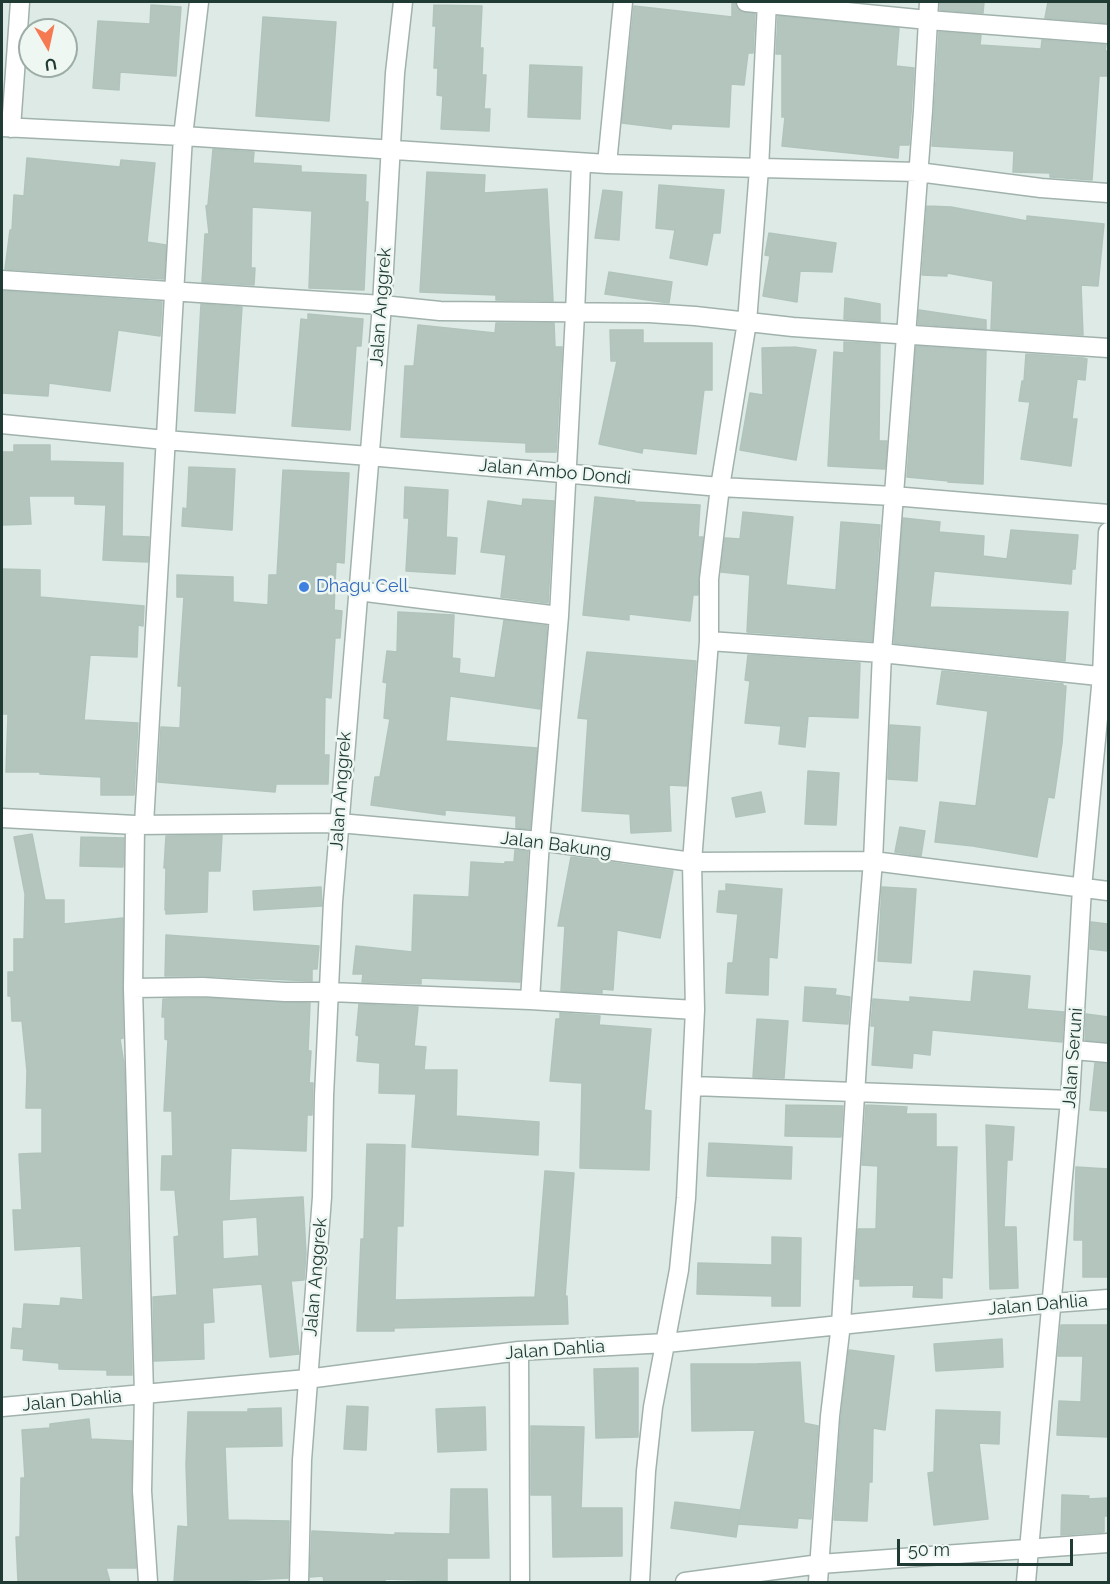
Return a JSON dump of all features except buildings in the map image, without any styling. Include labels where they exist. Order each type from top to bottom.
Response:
[{"type":"street","points":[[20,2],[6,127],[183,136],[581,163],[918,172],[1041,188],[1108,193]]},
{"type":"street","points":[[148,1582],[142,1491],[144,1394],[133,988],[139,825],[175,291],[183,136],[199,2]]},
{"type":"street","name":"Jalan Anggrek","points":[[299,1582],[302,1460],[322,1197],[333,902],[382,305],[395,73],[403,2]]},
{"type":"street","points":[[607,164],[623,2]]},
{"type":"street","points":[[747,2],[929,10],[1108,34]]},
{"type":"street","points":[[640,1582],[646,1471],[653,1407],[679,1270],[686,1198],[695,1010],[692,862],[709,641],[709,579],[720,487],[747,322],[759,169],[767,3]]},
{"type":"street","points":[[818,1582],[830,1416],[841,1324],[859,1030],[873,861],[882,653],[929,10]]},
{"type":"street","points":[[530,1000],[540,841],[559,616],[581,163]]},
{"type":"street","points":[[2,280],[382,305],[440,311],[649,313],[792,327],[1108,348]]},
{"type":"street","name":"Jalan Ambo Dondi","points":[[2,424],[720,487],[893,496],[1108,514]]},
{"type":"street","name":"Jalan Seruni","points":[[1026,1582],[1070,1100],[1082,888],[1105,676],[1108,532]]},
{"type":"street","points":[[358,591],[559,616]]},
{"type":"street","points":[[709,641],[882,653],[1105,676]]},
{"type":"street","name":"Jalan Bakung","points":[[2,818],[139,825],[339,824],[540,841],[692,862],[873,861],[1108,891]]},
{"type":"street","points":[[133,988],[202,987],[330,992],[530,1000],[695,1010]]},
{"type":"street","points":[[1074,1050],[1108,1053]]},
{"type":"street","points":[[693,1086],[1070,1100]]},
{"type":"street","name":"Jalan Dahlia","points":[[2,1407],[307,1379],[519,1351],[666,1343],[1108,1299]]},
{"type":"street","points":[[519,1351],[520,1582]]},
{"type":"street","points":[[685,1582],[820,1564],[1108,1543]]},
{"type":"place","name":"Dhagu Cell","points":[[304,587]]}]
